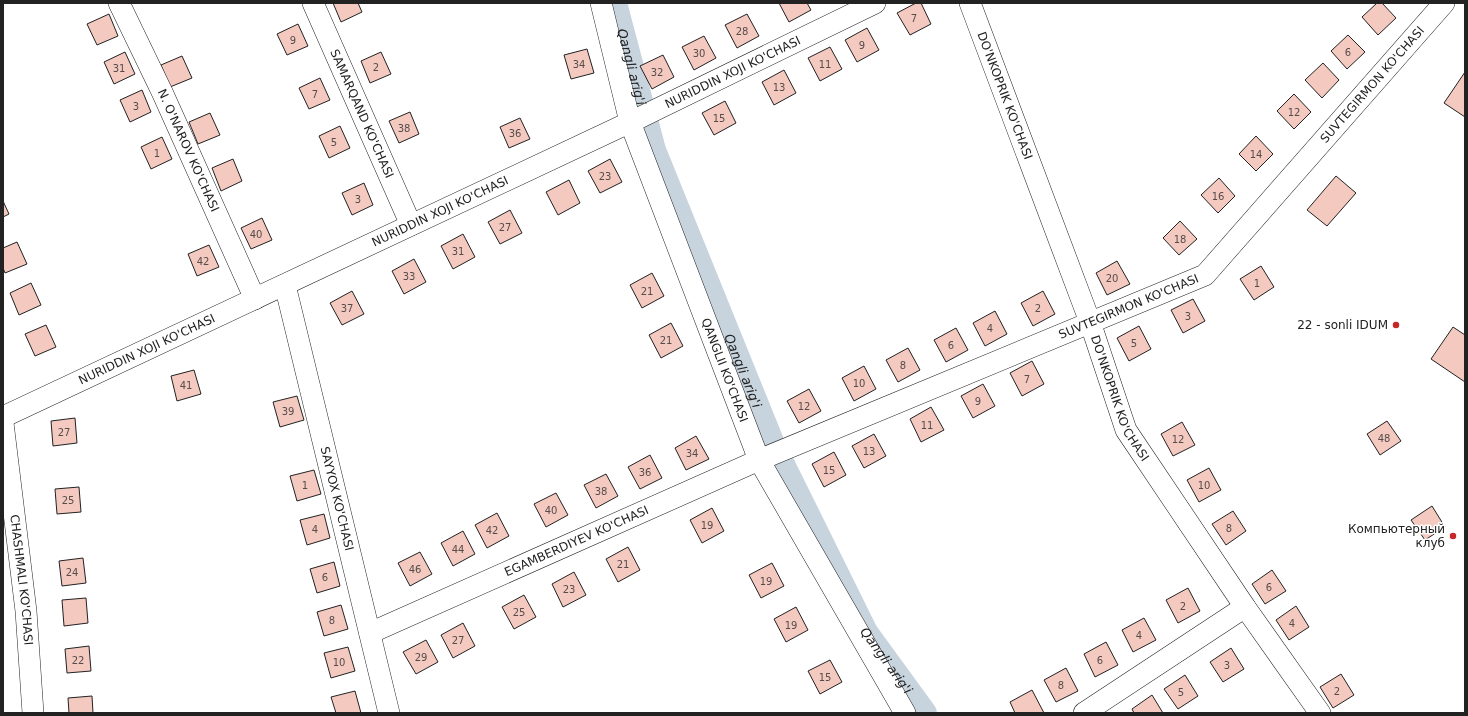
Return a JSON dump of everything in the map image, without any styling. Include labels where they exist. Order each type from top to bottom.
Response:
[{"type":"street","name":"N. O'NAROV KO'CHASI","points":[[119,3],[163,94],[255,299]]},
{"type":"street","name":"SAMARQAND KO'CHASI","points":[[313,3],[411,225]]},
{"type":"street","name":"QANGLII KO'CHASI","points":[[601,3],[642,116],[771,456],[905,713]]},
{"type":"street","name":"NURIDDIN XOJI KO'CHASI","points":[[3,417],[642,116],[875,3]]},
{"type":"street","name":"DO'NKOPRIK KO'CHASI","points":[[970,3],[1090,322],[1126,430],[1245,607],[1320,713]]},
{"type":"street","name":"SUVTEGIRMON KO'CHASI","points":[[771,456],[1205,275],[1444,3]]},
{"type":"street","name":"SAYYOX KO'CHASI","points":[[285,285],[389,713]]},
{"type":"street","name":"CHASHMALI KO'CHASI","points":[[3,423],[26,611],[33,713]]},
{"type":"street","name":"EGAMBERDIYEV KO'CHASI","points":[[370,633],[771,456]]},
{"type":"street","points":[[1084,713],[1245,607]]},
{"type":"building","points":[[333,3],[358,3],[362,12],[341,22]]},
{"type":"building","points":[[779,3],[807,3],[811,10],[789,22]]},
{"type":"building","points":[[916,3],[921,3],[931,24],[910,35],[897,13]]},
{"type":"building","points":[[1377,3],[1382,3],[1396,18],[1378,35],[1362,17]]},
{"type":"building","points":[[109,14],[118,36],[97,45],[87,24]]},
{"type":"building","points":[[747,14],[759,36],[737,48],[725,25]]},
{"type":"building","points":[[298,24],[308,46],[287,55],[277,34]]},
{"type":"building","points":[[867,28],[879,50],[857,62],[845,40]]},
{"type":"building","points":[[1348,35],[1365,52],[1347,69],[1331,51]]},
{"type":"building","points":[[704,36],[716,58],[694,70],[682,47]]},
{"type":"building","points":[[830,47],[842,69],[820,81],[808,58]]},
{"type":"building","points":[[587,49],[594,73],[571,79],[564,55]]},
{"type":"building","points":[[125,52],[135,74],[114,84],[104,62]]},
{"type":"building","points":[[381,52],[391,74],[370,83],[361,61]]},
{"type":"building","points":[[663,55],[674,77],[652,89],[640,66]]},
{"type":"building","points":[[182,56],[192,78],[170,87],[161,65]]},
{"type":"building","points":[[1323,63],[1339,80],[1322,98],[1305,80]]},
{"type":"building","points":[[784,70],[796,93],[774,105],[762,82]]},
{"type":"building","points":[[1465,72],[1465,117],[1444,103]]},
{"type":"building","points":[[320,78],[330,100],[309,109],[299,88]]},
{"type":"building","points":[[142,90],[151,112],[130,122],[120,100]]},
{"type":"building","points":[[1294,94],[1311,112],[1294,129],[1277,111]]},
{"type":"building","points":[[725,101],[736,123],[714,135],[702,113]]},
{"type":"building","points":[[410,112],[419,134],[399,143],[389,121]]},
{"type":"building","points":[[210,113],[220,135],[198,144],[189,122]]},
{"type":"building","points":[[520,118],[530,139],[509,148],[500,127]]},
{"type":"building","points":[[340,126],[350,148],[329,158],[319,136]]},
{"type":"building","points":[[1256,136],[1273,154],[1256,171],[1239,154]]},
{"type":"building","points":[[162,137],[172,159],[151,169],[141,147]]},
{"type":"building","points":[[233,159],[242,181],[221,191],[212,168]]},
{"type":"building","points":[[610,159],[622,182],[600,193],[588,171]]},
{"type":"building","points":[[1336,176],[1356,193],[1327,226],[1307,210]]},
{"type":"building","points":[[1219,178],[1235,196],[1218,213],[1201,195]]},
{"type":"building","points":[[569,180],[580,203],[558,215],[546,192]]},
{"type":"building","points":[[364,183],[373,205],[352,215],[342,193]]},
{"type":"building","points":[[3,201],[9,214],[3,217]]},
{"type":"building","points":[[510,210],[522,233],[500,244],[488,222]]},
{"type":"building","points":[[262,218],[272,240],[251,249],[241,228]]},
{"type":"building","points":[[1180,221],[1197,239],[1179,255],[1163,238]]},
{"type":"building","points":[[463,234],[475,257],[453,269],[441,246]]},
{"type":"building","points":[[17,242],[27,264],[5,273],[3,268],[3,248]]},
{"type":"building","points":[[209,245],[219,267],[197,276],[188,254]]},
{"type":"building","points":[[414,259],[426,282],[404,294],[392,271]]},
{"type":"building","points":[[1117,261],[1130,284],[1107,295],[1096,273]]},
{"type":"building","points":[[1261,266],[1274,287],[1254,300],[1240,279]]},
{"type":"building","points":[[652,273],[664,296],[642,308],[630,285]]},
{"type":"building","points":[[31,283],[41,305],[19,315],[10,293]]},
{"type":"building","points":[[352,291],[364,314],[342,325],[330,303]]},
{"type":"building","points":[[1043,291],[1055,314],[1033,326],[1021,303]]},
{"type":"building","points":[[1193,299],[1205,321],[1183,333],[1171,310]]},
{"type":"building","points":[[995,311],[1007,334],[985,346],[973,323]]},
{"type":"building","points":[[671,323],[683,346],[661,358],[649,335]]},
{"type":"building","points":[[46,325],[56,347],[35,356],[25,334]]},
{"type":"building","points":[[1139,326],[1151,349],[1129,361],[1117,338]]},
{"type":"building","points":[[1453,327],[1465,335],[1465,382],[1431,359]]},
{"type":"building","points":[[956,328],[968,350],[946,362],[934,340]]},
{"type":"building","points":[[908,348],[920,370],[898,382],[886,360]]},
{"type":"building","points":[[1032,361],[1044,384],[1022,396],[1010,373]]},
{"type":"building","points":[[864,366],[876,389],[854,401],[842,378]]},
{"type":"building","points":[[194,370],[201,394],[177,401],[171,376]]},
{"type":"building","points":[[983,384],[995,406],[973,418],[961,396]]},
{"type":"building","points":[[809,389],[821,411],[799,423],[787,401]]},
{"type":"building","points":[[297,396],[304,420],[280,427],[273,402]]},
{"type":"building","points":[[931,407],[944,430],[921,442],[910,419]]},
{"type":"building","points":[[75,418],[77,443],[53,446],[51,421]]},
{"type":"building","points":[[1387,421],[1401,441],[1380,455],[1367,434]]},
{"type":"building","points":[[1182,422],[1195,445],[1173,456],[1161,434]]},
{"type":"building","points":[[874,434],[886,456],[864,468],[852,446]]},
{"type":"building","points":[[696,436],[709,459],[686,470],[675,448]]},
{"type":"building","points":[[834,452],[846,475],[824,487],[812,464]]},
{"type":"building","points":[[650,455],[662,478],[640,489],[628,467]]},
{"type":"building","points":[[1209,468],[1221,490],[1199,502],[1187,480]]},
{"type":"building","points":[[314,470],[321,494],[297,501],[290,476]]},
{"type":"building","points":[[606,474],[618,496],[596,508],[584,485]]},
{"type":"building","points":[[79,487],[81,512],[57,514],[55,489]]},
{"type":"building","points":[[556,493],[568,515],[546,527],[534,504]]},
{"type":"building","points":[[1432,506],[1445,527],[1425,540],[1411,520]]},
{"type":"building","points":[[712,508],[724,531],[702,543],[690,520]]},
{"type":"building","points":[[1233,511],[1246,531],[1226,545],[1212,524]]},
{"type":"building","points":[[497,513],[509,536],[487,548],[475,525]]},
{"type":"building","points":[[324,514],[330,538],[307,545],[300,520]]},
{"type":"building","points":[[463,531],[475,554],[453,566],[441,543]]},
{"type":"building","points":[[628,547],[640,570],[618,582],[606,559]]},
{"type":"building","points":[[420,552],[432,574],[410,586],[398,563]]},
{"type":"building","points":[[83,558],[86,583],[62,586],[59,561]]},
{"type":"building","points":[[334,562],[340,586],[317,593],[310,569]]},
{"type":"building","points":[[772,563],[784,586],[761,598],[749,575]]},
{"type":"building","points":[[1272,570],[1286,591],[1265,604],[1252,584]]},
{"type":"building","points":[[574,572],[586,595],[563,607],[552,584]]},
{"type":"building","points":[[1188,588],[1200,611],[1178,623],[1166,600]]},
{"type":"building","points":[[524,595],[536,617],[514,629],[502,607]]},
{"type":"building","points":[[86,598],[88,623],[64,626],[62,600]]},
{"type":"building","points":[[341,605],[348,629],[324,636],[317,612]]},
{"type":"building","points":[[1296,606],[1309,627],[1289,640],[1276,620]]},
{"type":"building","points":[[796,607],[808,630],[786,642],[774,619]]},
{"type":"building","points":[[1144,618],[1156,640],[1133,652],[1122,630]]},
{"type":"building","points":[[463,623],[475,646],[453,658],[441,635]]},
{"type":"building","points":[[426,640],[438,662],[416,674],[403,652]]},
{"type":"building","points":[[1106,642],[1118,665],[1095,677],[1084,654]]},
{"type":"building","points":[[89,646],[91,671],[67,673],[65,649]]},
{"type":"building","points":[[348,647],[355,671],[331,678],[324,653]]},
{"type":"building","points":[[1231,648],[1244,669],[1223,682],[1210,662]]},
{"type":"building","points":[[830,660],[842,682],[820,694],[808,671]]},
{"type":"building","points":[[1066,668],[1078,691],[1056,702],[1044,680]]},
{"type":"building","points":[[1341,674],[1354,695],[1333,708],[1320,687]]},
{"type":"building","points":[[1185,675],[1198,696],[1178,709],[1164,689]]},
{"type":"building","points":[[1032,690],[1044,713],[1015,713],[1010,702]]},
{"type":"building","points":[[355,691],[361,713],[336,713],[331,697]]},
{"type":"building","points":[[1152,695],[1163,713],[1134,713],[1132,709]]},
{"type":"building","points":[[92,696],[93,713],[69,713],[68,698]]},
{"type":"waterway","name":"Qangli arig'i","points":[[615,3],[654,150],[773,444],[866,632],[925,713]]},
{"type":"place","name":"22 - sonli IDUM","points":[[1396,325]]},
{"type":"place","name":"Компьютерный клуб","points":[[1453,536]]}]
